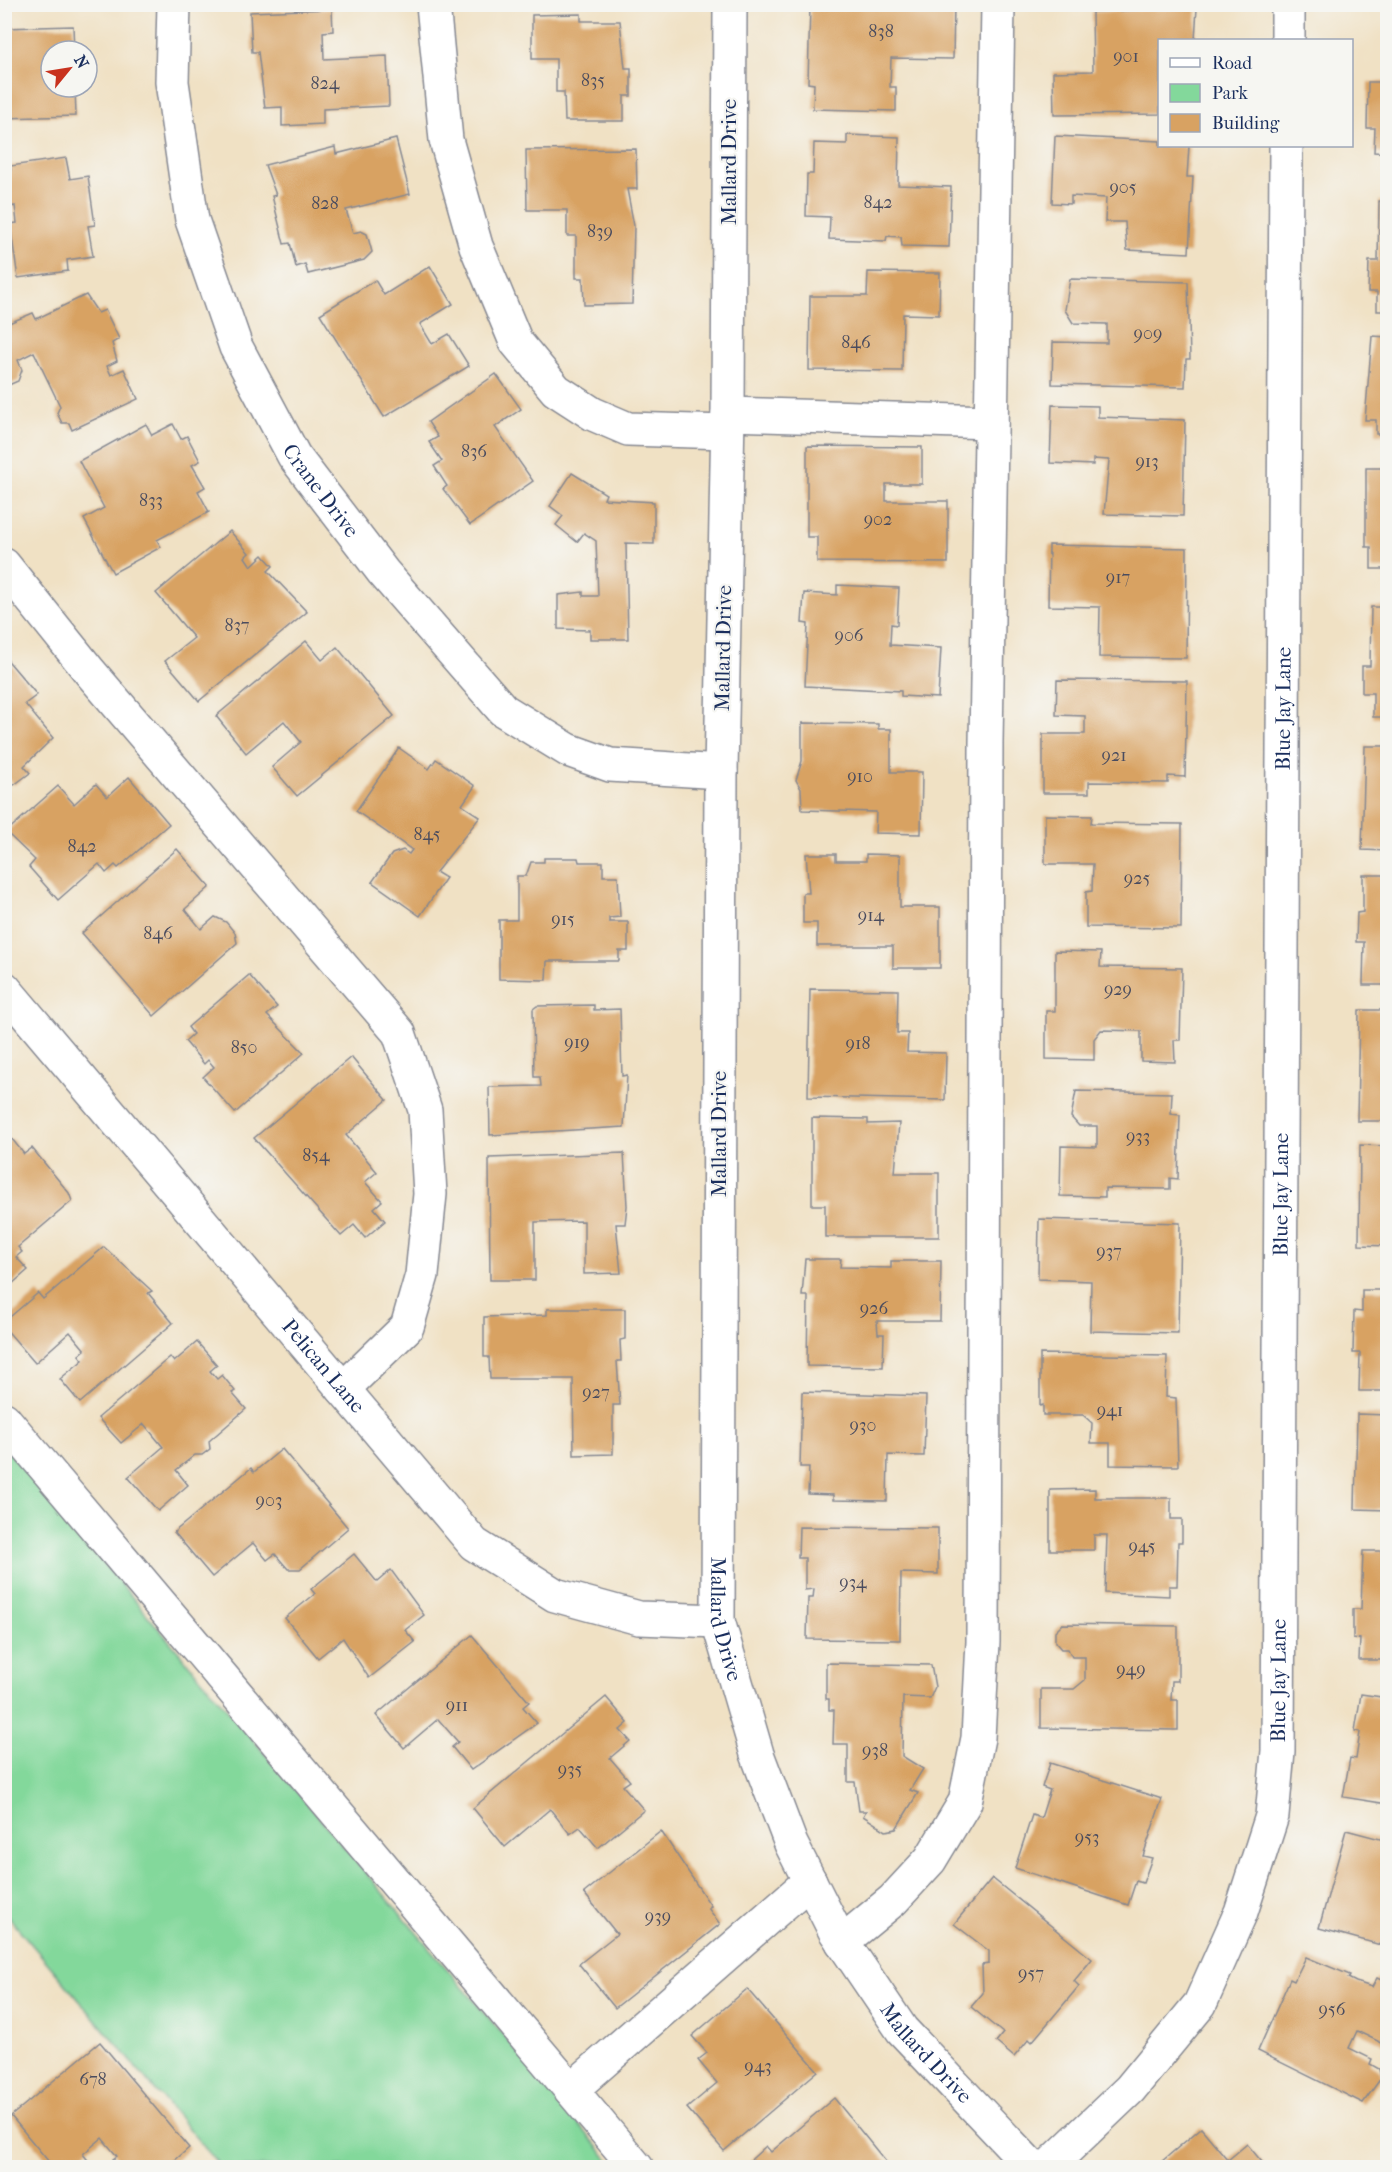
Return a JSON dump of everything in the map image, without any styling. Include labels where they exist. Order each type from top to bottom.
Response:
[{"type":"street","name":"Crane Drive","points":[[174,4],[172,82],[192,220],[236,347],[294,456],[383,572],[503,710],[568,750],[610,765],[721,772]]},
{"type":"street","points":[[433,4],[447,140],[476,246],[516,342],[556,390],[592,414],[628,429],[728,423],[991,422]]},
{"type":"street","name":"Mallard Drive","points":[[730,4],[728,423],[721,772],[718,1621],[757,1754],[792,1844],[842,1942],[902,2030],[1033,2168]]},
{"type":"street","points":[[842,1942],[893,1900],[930,1860],[965,1802],[978,1738],[983,1642],[986,743],[998,4]]},
{"type":"street","points":[[1288,4],[1288,39]]},
{"type":"street","name":"Blue Jay Lane","points":[[1047,2168],[1130,2089],[1200,2004],[1241,1912],[1272,1816],[1278,1751],[1286,147]]},
{"type":"street","points":[[4,565],[90,672],[399,1033],[425,1110],[430,1194],[422,1275],[407,1327],[343,1389]]},
{"type":"street","name":"Pelican Lane","points":[[4,988],[474,1544],[555,1594],[639,1618],[718,1621]]},
{"type":"street","points":[[4,1419],[637,2168]]},
{"type":"street","points":[[571,2090],[810,1881]]},
{"type":"green space","points":[[4,1446],[615,2167],[221,2167],[5,1913]]},
{"type":"building","points":[[810,4],[954,4],[953,59],[891,58],[890,87],[896,87],[896,111],[813,109],[814,84],[808,83]]},
{"type":"building","points":[[1197,8],[1195,39],[1158,39],[1158,114],[1054,115],[1053,72],[1093,71],[1092,12]]},
{"type":"building","points":[[332,9],[333,31],[323,32],[324,59],[387,56],[389,106],[323,109],[323,124],[282,126],[282,107],[265,108],[258,52],[252,52],[250,12]]},
{"type":"building","points":[[581,14],[581,21],[620,21],[625,68],[631,68],[631,96],[624,96],[624,121],[565,121],[564,92],[556,92],[556,59],[532,59],[532,15]]},
{"type":"building","points":[[73,26],[74,39],[39,39],[39,99],[75,99],[76,116],[4,118],[4,28]]},
{"type":"building","points":[[1368,82],[1388,82],[1388,153],[1374,152],[1375,128],[1367,128]]},
{"type":"building","points":[[847,135],[899,137],[898,185],[951,187],[949,247],[902,246],[901,237],[887,236],[886,241],[829,239],[830,217],[806,216],[807,174],[813,174],[814,143],[847,144]]},
{"type":"building","points":[[1055,136],[1158,141],[1158,147],[1189,147],[1187,177],[1193,177],[1189,253],[1127,250],[1125,222],[1105,222],[1106,198],[1071,196],[1071,204],[1052,203]]},
{"type":"building","points":[[396,139],[410,194],[346,210],[353,233],[361,231],[367,234],[372,252],[364,260],[308,274],[305,264],[296,267],[290,243],[284,244],[272,196],[276,195],[265,165],[335,147],[336,154]]},
{"type":"building","points":[[636,149],[637,189],[627,189],[634,226],[632,304],[584,305],[583,278],[576,278],[576,236],[567,236],[567,210],[527,210],[526,150]]},
{"type":"building","points":[[66,158],[70,179],[88,176],[95,225],[88,226],[93,256],[67,260],[68,271],[18,278],[10,224],[17,223],[15,206],[4,208],[4,171],[11,170],[10,166]]},
{"type":"building","points":[[1379,201],[1388,201],[1388,311],[1377,311],[1377,292],[1368,292],[1369,261],[1378,261]]},
{"type":"building","points":[[430,266],[453,304],[420,324],[432,344],[449,334],[469,366],[384,417],[320,314],[375,280],[384,295]]},
{"type":"building","points":[[868,272],[940,273],[939,315],[903,314],[902,371],[809,370],[810,296],[867,296]]},
{"type":"building","points":[[1070,279],[1188,282],[1190,359],[1186,359],[1185,387],[1052,384],[1053,342],[1107,343],[1107,324],[1073,323],[1065,310]]},
{"type":"building","points":[[86,295],[98,313],[105,310],[119,339],[112,343],[117,361],[107,366],[111,375],[124,369],[138,399],[72,430],[69,423],[62,423],[57,413],[60,406],[34,352],[18,360],[22,370],[18,381],[4,387],[4,325],[33,313],[36,319]]},
{"type":"building","points":[[1372,336],[1388,337],[1388,434],[1376,434],[1376,420],[1365,420]]},
{"type":"building","points":[[496,374],[521,409],[495,427],[533,481],[470,525],[443,489],[447,486],[434,466],[442,461],[429,442],[438,437],[428,422]]},
{"type":"building","points":[[1052,405],[1098,406],[1098,417],[1185,420],[1183,516],[1104,514],[1109,460],[1093,459],[1093,465],[1050,463]]},
{"type":"building","points":[[146,424],[152,435],[173,424],[181,439],[187,436],[200,461],[192,465],[205,487],[198,491],[209,512],[157,540],[161,547],[113,573],[84,519],[104,508],[79,461]]},
{"type":"building","points":[[807,446],[922,447],[922,484],[886,484],[886,501],[948,501],[948,563],[817,562],[817,537],[807,537]]},
{"type":"building","points":[[1366,468],[1388,468],[1388,569],[1371,569],[1371,547],[1366,547]]},
{"type":"building","points":[[572,473],[606,494],[604,499],[654,502],[654,544],[626,543],[628,639],[590,639],[590,630],[558,629],[558,595],[583,592],[583,596],[598,596],[596,541],[584,533],[577,542],[556,525],[563,516],[550,506]]},
{"type":"building","points":[[230,531],[249,553],[245,557],[251,566],[263,555],[273,566],[268,571],[307,612],[199,701],[165,661],[194,638],[156,593]]},
{"type":"building","points":[[1049,545],[1187,548],[1186,658],[1099,657],[1100,607],[1048,606]]},
{"type":"building","points":[[837,585],[899,588],[897,625],[891,624],[890,645],[941,648],[938,698],[901,696],[901,691],[805,686],[808,624],[802,623],[804,593],[837,595]]},
{"type":"building","points":[[1371,607],[1388,607],[1388,717],[1373,717],[1373,693],[1362,693],[1362,666],[1370,666]]},
{"type":"building","points":[[306,641],[322,660],[337,647],[394,716],[297,796],[272,767],[301,742],[284,721],[246,753],[216,716]]},
{"type":"building","points":[[4,656],[37,695],[25,704],[53,738],[24,766],[30,773],[14,785],[8,779],[4,781]]},
{"type":"building","points":[[1057,680],[1187,681],[1185,777],[1168,776],[1168,783],[1089,782],[1089,793],[1043,793],[1043,734],[1085,734],[1085,716],[1056,715]]},
{"type":"building","points":[[802,723],[878,724],[878,729],[891,729],[891,772],[922,772],[921,834],[875,833],[876,812],[802,810],[801,789],[796,780],[802,761]]},
{"type":"building","points":[[1365,746],[1388,746],[1388,851],[1362,850]]},
{"type":"building","points":[[399,748],[429,769],[436,759],[475,786],[462,805],[480,817],[436,872],[446,878],[420,916],[372,882],[392,854],[403,850],[409,854],[412,850],[356,811]]},
{"type":"building","points":[[129,777],[169,824],[118,868],[115,865],[106,873],[99,864],[58,900],[29,867],[35,860],[6,832],[58,786],[74,804],[96,784],[107,797]]},
{"type":"building","points":[[1045,815],[1092,816],[1091,823],[1182,824],[1181,928],[1086,927],[1086,892],[1092,891],[1093,864],[1045,864]]},
{"type":"building","points":[[177,849],[210,887],[185,909],[201,929],[215,917],[226,922],[235,933],[237,943],[154,1016],[82,933]]},
{"type":"building","points":[[806,854],[836,854],[836,861],[866,861],[866,854],[900,855],[900,907],[940,907],[940,968],[893,968],[893,946],[817,946],[817,923],[803,923],[803,893],[809,893]]},
{"type":"building","points":[[544,858],[578,858],[579,862],[603,862],[603,876],[618,876],[620,917],[609,918],[609,922],[628,922],[628,951],[619,951],[619,961],[547,961],[546,980],[499,979],[499,920],[517,920],[517,876],[526,876],[531,862],[544,862]]},
{"type":"building","points":[[1363,875],[1388,875],[1388,985],[1363,985],[1364,942],[1356,942],[1357,913],[1363,912]]},
{"type":"building","points":[[1055,951],[1101,952],[1100,967],[1182,968],[1180,1040],[1174,1040],[1175,1062],[1141,1061],[1141,1031],[1101,1030],[1094,1039],[1094,1060],[1046,1059],[1046,1011],[1055,1011]]},
{"type":"building","points":[[249,975],[277,1007],[267,1015],[304,1053],[235,1113],[203,1077],[214,1067],[208,1060],[204,1064],[185,1041],[193,1034],[188,1027]]},
{"type":"building","points":[[810,989],[898,990],[897,1033],[908,1033],[907,1052],[946,1053],[945,1100],[808,1097]]},
{"type":"building","points":[[594,1005],[594,1010],[620,1009],[622,1076],[627,1075],[624,1127],[490,1135],[489,1087],[541,1086],[540,1077],[534,1077],[533,1009],[537,1006]]},
{"type":"building","points":[[1359,1010],[1388,1010],[1388,1121],[1357,1121]]},
{"type":"building","points":[[351,1057],[387,1100],[346,1135],[377,1172],[365,1182],[382,1201],[374,1208],[385,1221],[365,1238],[354,1225],[341,1236],[254,1138]]},
{"type":"building","points":[[1076,1091],[1172,1093],[1171,1114],[1180,1115],[1178,1179],[1170,1178],[1170,1189],[1105,1188],[1105,1197],[1060,1196],[1061,1146],[1097,1147],[1097,1126],[1079,1126],[1071,1117]]},
{"type":"building","points":[[812,1118],[868,1119],[868,1124],[899,1123],[895,1173],[939,1173],[939,1237],[825,1237],[825,1205],[812,1205]]},
{"type":"building","points":[[12,1139],[24,1154],[32,1148],[69,1193],[72,1201],[18,1247],[22,1252],[16,1257],[28,1270],[4,1291],[4,1145]]},
{"type":"building","points":[[1360,1145],[1388,1146],[1388,1246],[1359,1245]]},
{"type":"building","points":[[624,1153],[627,1206],[625,1224],[616,1224],[621,1273],[584,1274],[584,1221],[535,1222],[535,1280],[490,1280],[489,1158]]},
{"type":"building","points":[[1039,1219],[1180,1223],[1178,1333],[1090,1331],[1091,1281],[1038,1279]]},
{"type":"building","points":[[104,1247],[152,1291],[148,1293],[173,1323],[80,1403],[60,1379],[83,1360],[79,1355],[85,1350],[70,1332],[35,1363],[4,1327],[4,1322],[38,1293],[43,1299]]},
{"type":"building","points":[[805,1259],[841,1259],[840,1267],[891,1268],[891,1261],[941,1261],[940,1321],[877,1321],[878,1334],[884,1334],[883,1367],[807,1366],[808,1296],[802,1296]]},
{"type":"building","points":[[1362,1290],[1388,1290],[1388,1391],[1359,1391],[1360,1353],[1353,1353],[1354,1311],[1362,1312]]},
{"type":"building","points":[[547,1309],[625,1309],[625,1339],[620,1340],[621,1361],[617,1361],[620,1405],[613,1405],[613,1454],[574,1455],[573,1379],[490,1379],[489,1357],[484,1357],[484,1317],[547,1315]]},
{"type":"building","points":[[197,1342],[217,1365],[210,1371],[217,1379],[222,1375],[235,1391],[232,1393],[246,1409],[209,1441],[210,1449],[202,1455],[195,1455],[176,1470],[188,1485],[158,1511],[128,1477],[163,1447],[144,1424],[121,1443],[98,1418],[170,1357],[174,1362]]},
{"type":"building","points":[[1040,1354],[1167,1356],[1166,1397],[1176,1398],[1178,1466],[1110,1465],[1110,1443],[1091,1443],[1092,1423],[1083,1415],[1043,1415],[1043,1405],[1040,1406]]},
{"type":"building","points":[[802,1392],[926,1396],[924,1456],[888,1455],[887,1501],[833,1500],[833,1495],[808,1494],[809,1467],[800,1467]]},
{"type":"building","points":[[1357,1414],[1388,1415],[1388,1510],[1355,1509]]},
{"type":"building","points":[[282,1449],[348,1528],[300,1569],[288,1569],[275,1554],[267,1560],[253,1543],[212,1577],[174,1532],[251,1468],[254,1472]]},
{"type":"building","points":[[1095,1489],[1095,1498],[1171,1498],[1171,1519],[1182,1519],[1182,1542],[1178,1542],[1177,1586],[1169,1586],[1169,1596],[1105,1593],[1107,1535],[1094,1535],[1094,1550],[1050,1550],[1050,1490]]},
{"type":"building","points":[[799,1527],[938,1528],[938,1574],[901,1573],[900,1640],[807,1639],[808,1598],[813,1598],[814,1589],[805,1590],[805,1558],[798,1558]]},
{"type":"building","points":[[1363,1551],[1388,1551],[1388,1660],[1359,1660],[1360,1639],[1353,1638],[1353,1609],[1361,1609]]},
{"type":"building","points":[[354,1554],[377,1582],[391,1570],[424,1615],[405,1630],[415,1642],[369,1678],[343,1638],[318,1658],[285,1618],[315,1594],[311,1589]]},
{"type":"building","points":[[1062,1624],[1178,1626],[1178,1681],[1172,1681],[1171,1700],[1178,1700],[1178,1730],[1041,1728],[1041,1689],[1074,1689],[1085,1680],[1085,1657],[1072,1657],[1068,1649],[1061,1649],[1055,1642],[1055,1631]]},
{"type":"building","points":[[472,1635],[529,1702],[523,1707],[537,1723],[471,1770],[452,1747],[458,1742],[438,1719],[404,1748],[376,1715]]},
{"type":"building","points":[[826,1663],[931,1665],[935,1687],[930,1698],[903,1697],[902,1756],[923,1769],[910,1790],[918,1793],[896,1829],[886,1831],[863,1816],[866,1811],[859,1811],[855,1782],[848,1782],[848,1744],[833,1744],[834,1710],[829,1710],[829,1699],[826,1699]]},
{"type":"building","points":[[1361,1694],[1388,1698],[1388,1804],[1343,1797],[1350,1758],[1356,1759],[1360,1732],[1355,1731]]},
{"type":"building","points":[[606,1697],[628,1723],[620,1730],[630,1741],[610,1758],[630,1781],[623,1786],[644,1810],[598,1848],[580,1827],[570,1834],[550,1809],[505,1847],[473,1808]]},
{"type":"building","points":[[1050,1763],[1162,1799],[1143,1856],[1152,1858],[1143,1883],[1136,1881],[1128,1905],[1015,1868],[1032,1815],[1041,1818],[1050,1790],[1042,1787]]},
{"type":"building","points":[[1346,1830],[1388,1841],[1388,1947],[1319,1928]]},
{"type":"building","points":[[661,1831],[711,1906],[708,1908],[720,1924],[615,2008],[579,1964],[617,1934],[584,1893]]},
{"type":"building","points":[[992,1878],[1092,1959],[1074,1981],[1079,1986],[1032,2042],[1029,2039],[1014,2057],[996,2042],[1003,2033],[971,2007],[983,1993],[982,1965],[989,1964],[989,1951],[954,1924]]},
{"type":"building","points":[[1306,1957],[1350,1975],[1348,1978],[1356,1982],[1372,1987],[1377,1978],[1388,1983],[1388,2046],[1357,2031],[1349,2048],[1372,2059],[1370,2064],[1379,2069],[1381,2078],[1363,2103],[1258,2051],[1290,1979],[1294,1981]]},
{"type":"building","points":[[747,1989],[818,2071],[724,2151],[687,2108],[717,2083],[698,2060],[707,2053],[692,2036]]},
{"type":"building","points":[[100,2042],[189,2148],[166,2168],[120,2168],[113,2159],[117,2156],[102,2138],[83,2154],[94,2168],[54,2168],[11,2116]]},
{"type":"building","points":[[834,2098],[891,2168],[742,2168],[766,2146],[771,2152]]},
{"type":"building","points":[[1201,2128],[1228,2160],[1247,2144],[1267,2168],[1154,2168]]}]
